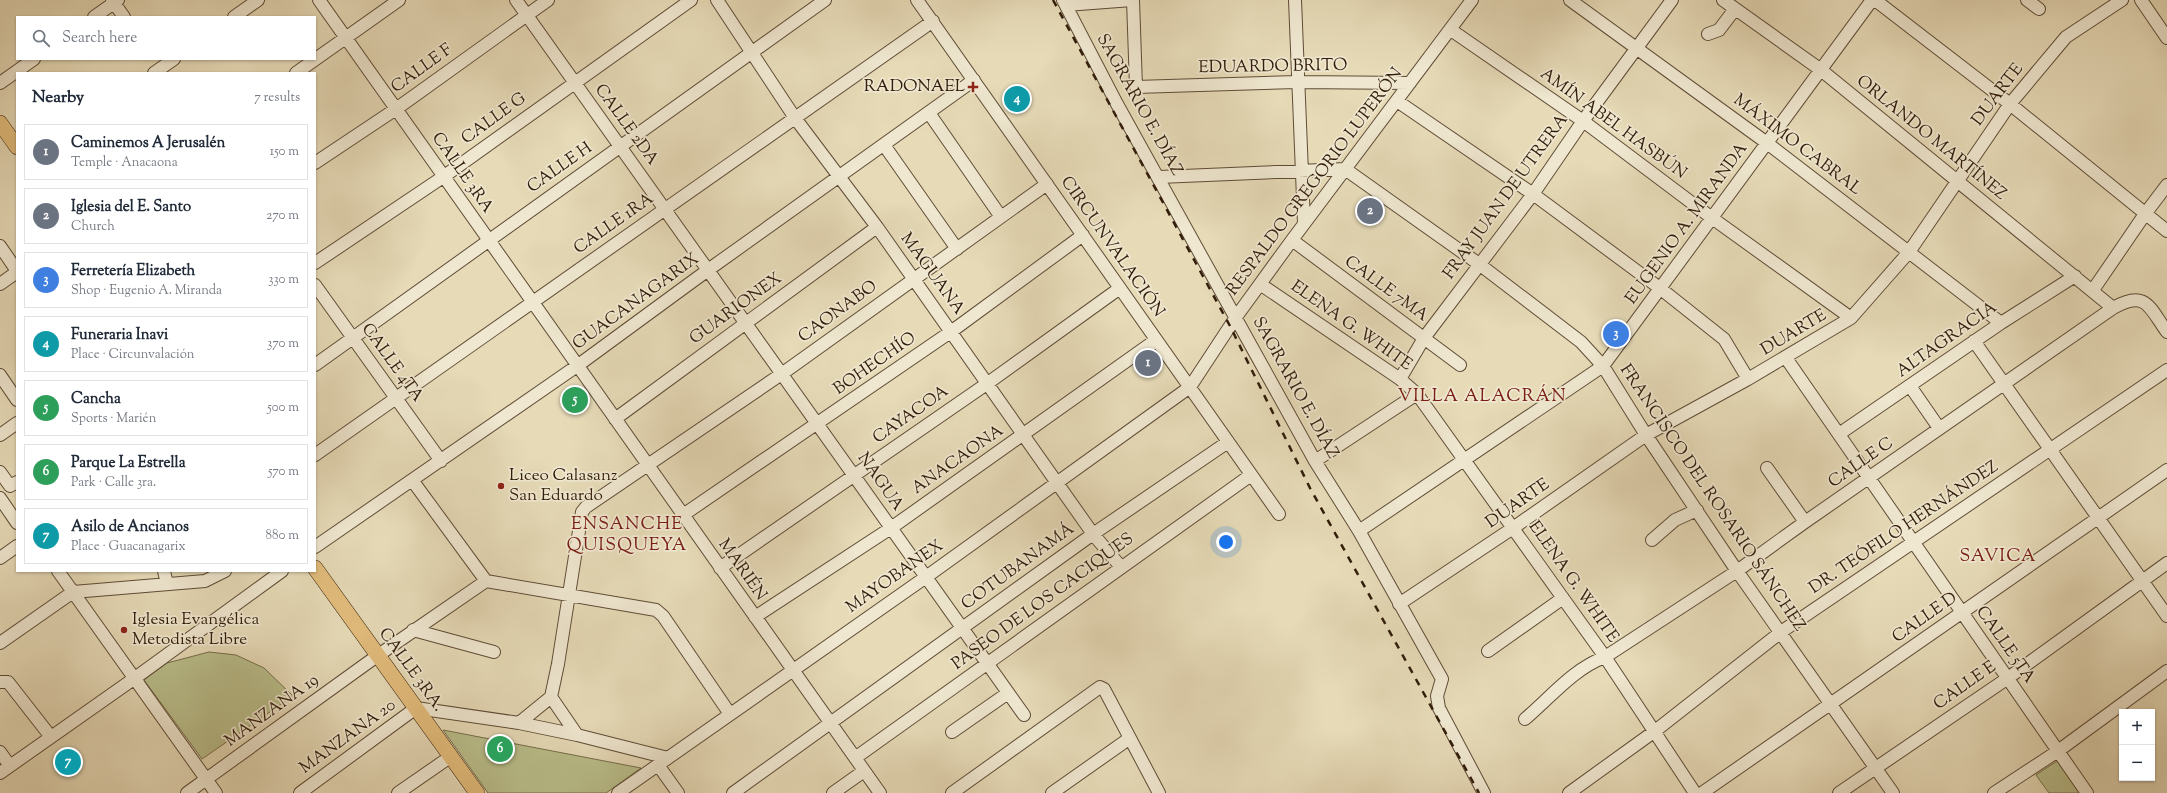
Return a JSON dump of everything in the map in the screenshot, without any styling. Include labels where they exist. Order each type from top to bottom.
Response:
[{"type":"main road","points":[[0,123],[16,146]]},
{"type":"main road","name":"CALLE 3RA.","points":[[316,569],[477,793]]},
{"type":"street","points":[[235,16],[258,0]]},
{"type":"street","name":"CALLE 3RA","points":[[318,0],[577,366]]},
{"type":"street","points":[[316,59],[400,0]]},
{"type":"street","name":"CALLE 2DA","points":[[516,0],[708,270]]},
{"type":"street","name":"CALLE F","points":[[316,163],[396,109],[548,0]]},
{"type":"street","name":"CALLE G","points":[[316,262],[444,177],[574,82],[691,0]]},
{"type":"street","name":"MAGUANA","points":[[717,0],[753,52],[795,118],[877,227],[952,331],[1093,534],[1121,567]]},
{"type":"street","name":"CALLE H","points":[[316,364],[825,0]]},
{"type":"street","name":"CIRCUNVALACIÓN","points":[[917,0],[1279,514]]},
{"type":"street","points":[[1065,2],[1132,0]]},
{"type":"street","name":"EDUARDO BRITO","points":[[1132,0],[1136,87],[1298,82],[1410,83]]},
{"type":"street","points":[[1295,0],[1304,223]]},
{"type":"street","points":[[1460,0],[1460,16]]},
{"type":"street","name":"RESPALDO GREGORIO LUPERÓN","points":[[1190,387],[1236,317],[1304,223],[1451,30],[1472,0]]},
{"type":"street","name":"MÁXIMO CABRAL","points":[[1570,0],[1767,143],[2001,323]]},
{"type":"street","name":"FRAY JUAN DE UTRERA","points":[[1400,379],[1424,338],[1533,194],[1672,0]]},
{"type":"street","name":"ORLANDO MARTÍNEZ","points":[[1723,0],[1821,70],[2093,290],[2113,308]]},
{"type":"street","name":"EUGENIO A. MIRANDA","points":[[1359,531],[1603,366],[1662,289],[1712,218],[1872,0]]},
{"type":"street","points":[[1875,0],[2010,104],[2167,231]]},
{"type":"street","points":[[2027,0],[2039,9]]},
{"type":"street","name":"DUARTE","points":[[1399,604],[1513,528],[1646,435],[1786,358],[1851,318],[1909,252],[2010,104],[2066,37],[2122,0]]},
{"type":"street","points":[[2141,0],[2167,38]]},
{"type":"street","points":[[95,16],[114,1],[123,16]]},
{"type":"street","name":"SAGRARIO E. DÍAZ","points":[[1065,2],[1117,104],[1159,177],[1315,461],[1359,531],[1442,678],[1437,696],[1439,708],[1484,793]]},
{"type":"street","points":[[1708,34],[1719,30],[1735,9]]},
{"type":"street","name":"CALLE 1RA","points":[[316,454],[933,21]]},
{"type":"street","name":"AMÍN ABEL HASBÚN","points":[[1451,30],[1584,121],[1712,218],[1851,318]]},
{"type":"street","points":[[0,83],[33,60]]},
{"type":"street","points":[[158,68],[172,60]]},
{"type":"street","points":[[297,72],[315,60]]},
{"type":"street","name":"GUACANAGARIX","points":[[316,546],[577,366],[708,270],[974,80]]},
{"type":"street","points":[[1397,101],[1533,194],[1662,289],[1724,339],[1748,379]]},
{"type":"street","points":[[929,113],[1001,217]]},
{"type":"street","points":[[884,145],[957,249]]},
{"type":"street","points":[[1159,177],[1345,169]]},
{"type":"street","name":"FRANCISCO DEL ROSARIO SÁNCHEZ","points":[[1345,169],[1479,264],[1581,342],[1603,366],[1646,435],[1737,571],[1893,793]]},
{"type":"street","name":"CAONABO","points":[[551,697],[558,664],[582,512],[592,502],[783,373],[1047,184]]},
{"type":"street","points":[[2093,290],[2145,214],[2167,185]]},
{"type":"street","name":"GUARIONEX","points":[[615,419],[877,227]]},
{"type":"street","name":"BOHECHÍO","points":[[683,515],[952,331],[1083,235]]},
{"type":"street","name":"CALLE 7MA","points":[[1292,240],[1460,365]]},
{"type":"street","points":[[0,246],[16,270]]},
{"type":"street","name":"NAGUA","points":[[708,270],[745,323],[783,373],[961,628],[1024,715]]},
{"type":"street","points":[[0,284],[16,273]]},
{"type":"street","name":"ALTAGRACIA","points":[[1839,434],[1974,341],[2075,276]]},
{"type":"street","name":"ELENA G. WHITE","points":[[1260,284],[1400,379],[1417,394],[1605,657],[1695,793]]},
{"type":"street","name":"CALLE 4TA","points":[[316,286],[441,461]]},
{"type":"street","name":"CAYACOA","points":[[720,568],[988,383],[1120,288]]},
{"type":"street","name":"CALLE C","points":[[1525,719],[1575,674],[1594,661],[1605,657],[1737,571],[1939,428],[2006,384],[2113,308],[2125,301],[2136,299],[2148,306],[2167,332]]},
{"type":"street","name":"ANACAONA","points":[[755,618],[891,528],[1156,340]]},
{"type":"street","points":[[1974,341],[2143,579],[2167,616]]},
{"type":"street","name":"CALLE 5TA","points":[[1786,358],[2087,793]]},
{"type":"street","name":"MARIÉN","points":[[577,366],[880,793]]},
{"type":"street","name":"DR. TEÓFILO HERNÁNDEZ","points":[[1569,793],[1655,731],[1781,632],[2167,370]]},
{"type":"street","points":[[0,375],[16,399]]},
{"type":"street","points":[[1910,386],[1939,428]]},
{"type":"street","name":"MAYOBANEX","points":[[618,793],[926,577],[1190,387]]},
{"type":"street","points":[[1315,461],[1417,394]]},
{"type":"street","points":[[0,435],[16,424]]},
{"type":"street","name":"COTUBANAMÁ","points":[[733,793],[1093,534],[1228,442]]},
{"type":"street","points":[[1767,468],[1805,522]]},
{"type":"street","name":"CALLE D","points":[[1702,793],[2167,470]]},
{"type":"street","points":[[0,472],[9,486]]},
{"type":"street","name":"PASEO DE LOS CACIQUES","points":[[855,758],[1251,475]]},
{"type":"street","points":[[412,480],[486,581],[656,610],[663,616],[730,714]]},
{"type":"street","points":[[0,498],[16,522]]},
{"type":"street","points":[[1652,540],[1675,520],[1697,510]]},
{"type":"street","points":[[0,558],[16,547]]},
{"type":"street","name":"CALLE E","points":[[1839,793],[2008,678],[2167,563]]},
{"type":"street","points":[[164,572],[167,584]]},
{"type":"street","points":[[0,643],[73,592],[205,581],[223,572]]},
{"type":"street","points":[[0,752],[5,769],[281,572]]},
{"type":"street","points":[[63,573],[73,592],[216,793]]},
{"type":"street","name":"MANZANA 19","points":[[187,793],[413,630],[486,581]]},
{"type":"street","points":[[1488,651],[1563,598]]},
{"type":"street","points":[[413,630],[494,652]]},
{"type":"street","points":[[1994,793],[2058,751],[2167,670]]},
{"type":"street","points":[[0,682],[8,682],[51,737]]},
{"type":"street","points":[[952,793],[1100,687],[1104,689],[1159,793]]},
{"type":"street","points":[[952,732],[1008,693]]},
{"type":"street","points":[[519,723],[551,697],[576,735]]},
{"type":"street","points":[[416,708],[519,723],[576,735],[668,758]]},
{"type":"street","name":"MANZANA 20","points":[[300,793],[416,708]]},
{"type":"street","points":[[1052,793],[1130,738]]},
{"type":"street","points":[[398,793],[450,757]]},
{"type":"street","points":[[658,765],[678,793]]},
{"type":"street","points":[[833,793],[864,771]]},
{"type":"green space","points":[[209,652],[236,655],[264,668],[293,696],[202,759],[144,680],[167,663]]},
{"type":"green space","points":[[443,730],[641,768],[606,793],[488,793]]},
{"type":"green space","points":[[2057,761],[2080,793],[2049,793],[2036,775]]},
{"type":"railway","points":[[1053,0],[1230,326],[1310,488],[1479,793]]},
{"type":"place","name":"RADONAEL","points":[[973,87]]},
{"type":"place","name":"Funeraria Inavi","points":[[1017,99]]},
{"type":"place","name":"Iglesia del E. Santo","points":[[1370,211]]},
{"type":"place","name":"Ferretería Elizabeth","points":[[1616,334]]},
{"type":"place","name":"Caminemos A Jerusalén","points":[[1148,363]]},
{"type":"place","name":"Cancha","points":[[575,400]]},
{"type":"place","name":"Liceo Calasanz San Eduardo","points":[[501,486]]},
{"type":"place","name":"Iglesia Evangélica Metodista Libre","points":[[124,630]]},
{"type":"place","name":"Parque La Estrella","points":[[500,749]]},
{"type":"place","name":"Asilo de Ancianos","points":[[68,762]]},
{"type":"district","name":"VILLA ALACRÁN","points":[[1482,397]]},
{"type":"district","name":"ENSANCHE QUISQUEYA","points":[[627,535]]},
{"type":"district","name":"SAVICA","points":[[1998,557]]}]
